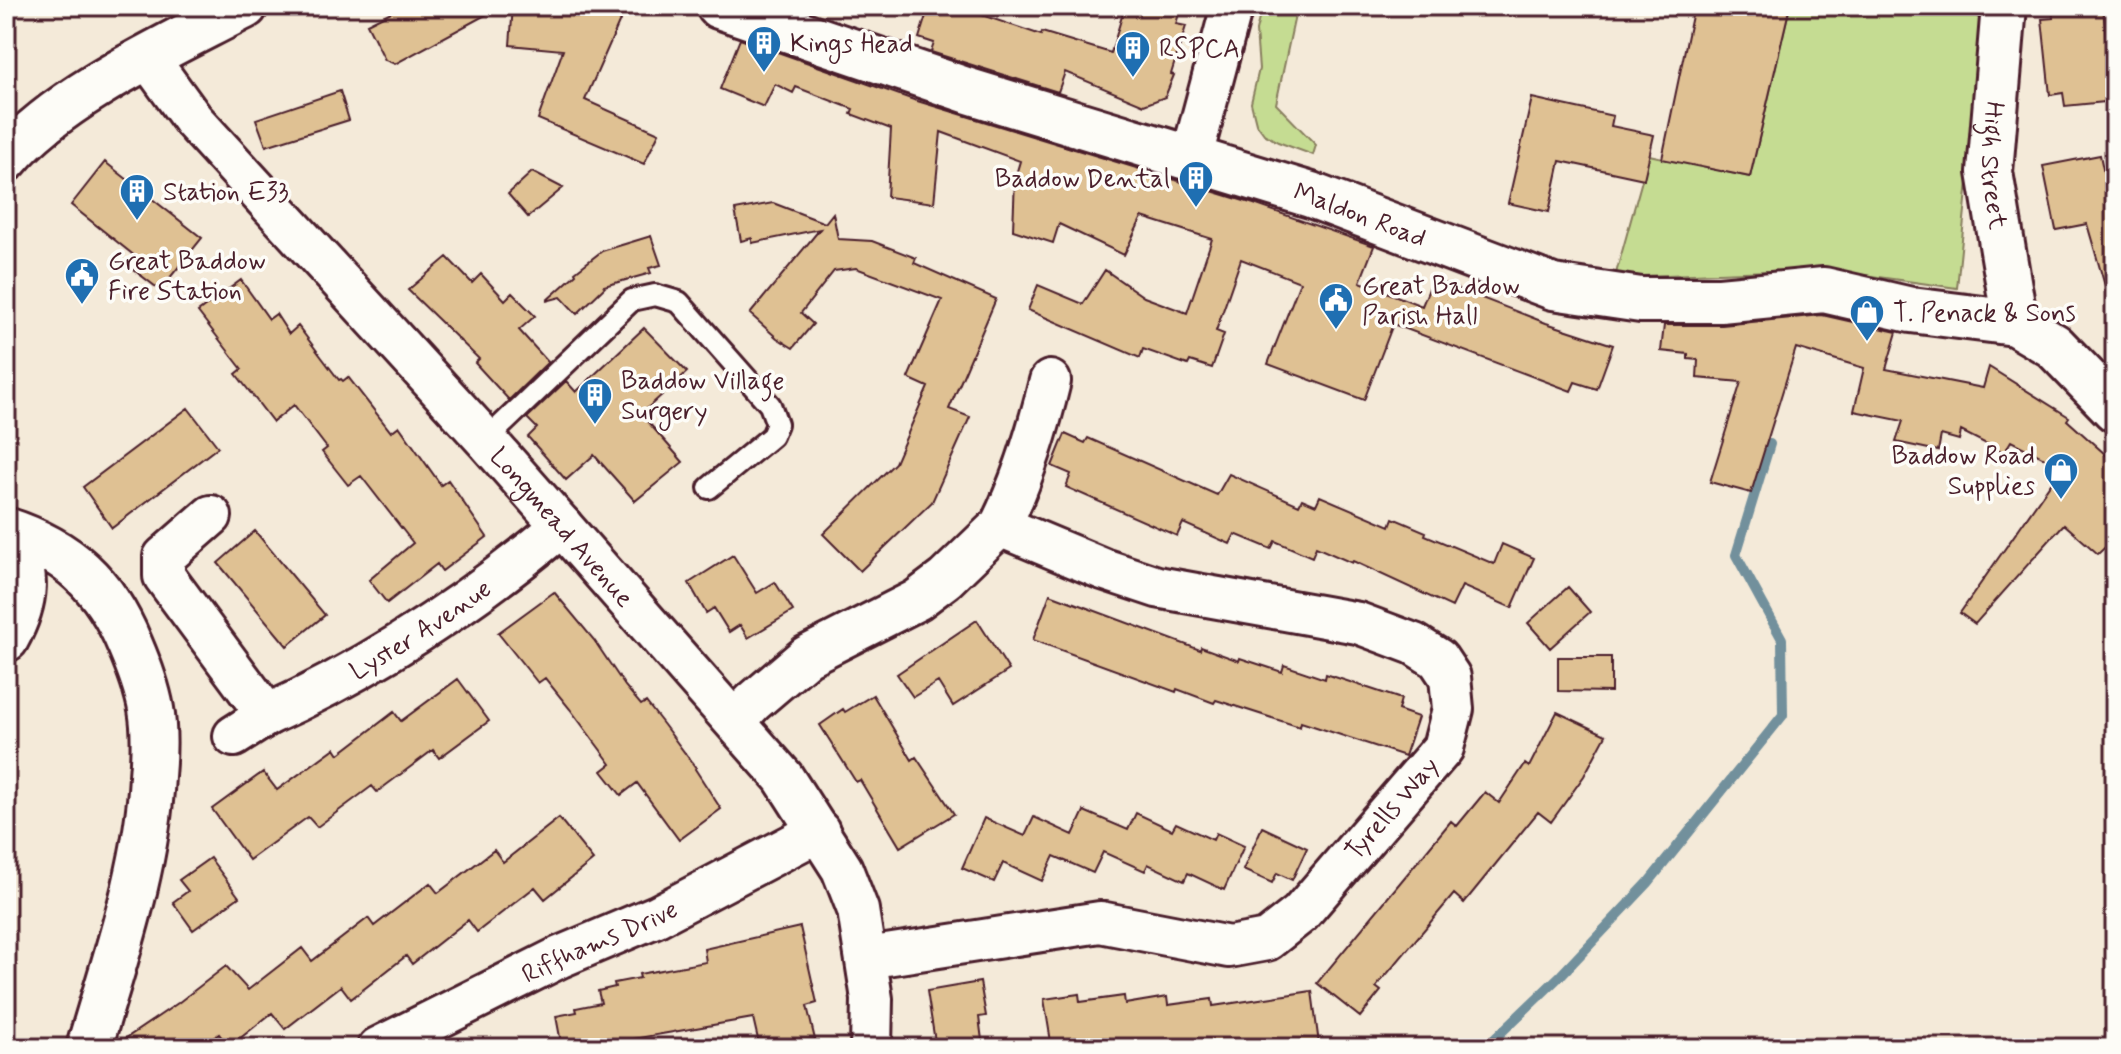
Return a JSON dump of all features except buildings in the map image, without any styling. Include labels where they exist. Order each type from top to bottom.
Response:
[{"type":"street","points":[[10,146],[61,110],[148,58],[245,6]]},
{"type":"street","name":"Maldon Road","points":[[719,6],[969,91],[1192,156],[1340,205],[1553,287],[1641,300],[1720,300],[1824,290],[1911,310],[2015,323]]},
{"type":"street","points":[[1192,156],[1232,6]]},
{"type":"street","name":"High Street","points":[[2004,6],[1990,172],[2015,323]]},
{"type":"street","name":"Longmead Avenue","points":[[148,58],[184,110],[486,440],[783,777],[842,869],[852,896],[867,958],[872,999],[871,1048]]},
{"type":"street","points":[[2015,323],[2054,346],[2115,409]]},
{"type":"street","points":[[735,721],[807,656],[917,600],[945,579],[1000,526],[1016,494],[1040,424],[1050,381]]},
{"type":"street","points":[[211,516],[164,557],[164,576],[267,715]]},
{"type":"street","name":"Lyster Avenue","points":[[234,736],[267,715],[362,669],[435,623],[514,567],[562,526]]},
{"type":"street","name":"Tyrells Way","points":[[867,958],[1100,922],[1229,947],[1267,940],[1300,914],[1443,748],[1453,709],[1450,677],[1438,659],[1414,644],[1358,623],[1157,587],[1103,569],[1000,526]]},
{"type":"street","points":[[6,532],[16,548],[24,577],[21,610],[6,639]]},
{"type":"street","points":[[6,532],[34,539],[56,550],[97,586],[121,621],[142,673],[151,710],[154,743],[150,818],[131,905],[89,1048]]},
{"type":"street","name":"Riffhams Drive","points":[[378,1048],[560,957],[657,916],[819,831]]},
{"type":"lane","points":[[486,440],[632,300],[655,295],[679,302],[770,405],[777,424],[772,436],[709,488]]},
{"type":"green space","points":[[1262,6],[1297,6],[1276,104],[1316,145],[1313,155],[1278,142],[1264,134],[1256,123],[1251,103],[1259,69],[1256,31]]},
{"type":"green space","points":[[1790,6],[1986,6],[1957,288],[1821,269],[1615,277],[1649,155],[1750,177]]},
{"type":"waterway","points":[[1485,1048],[1561,975],[1648,883],[1783,715],[1782,639],[1736,555],[1770,444]]},
{"type":"place","name":"Kings Head","points":[[764,74]]},
{"type":"place","name":"RSPCA","points":[[1133,79]]},
{"type":"place","name":"Baddow Dental","points":[[1196,209]]},
{"type":"place","name":"Station E33","points":[[137,222]]},
{"type":"place","name":"Great Baddow Fire Station","points":[[82,306]]},
{"type":"place","name":"Great Baddow Parish Hall","points":[[1336,331]]},
{"type":"place","name":"T. Penack & Sons","points":[[1867,343]]},
{"type":"place","name":"Baddow Village Surgery","points":[[595,426]]},
{"type":"place","name":"Baddow Road Supplies","points":[[2061,501]]}]
